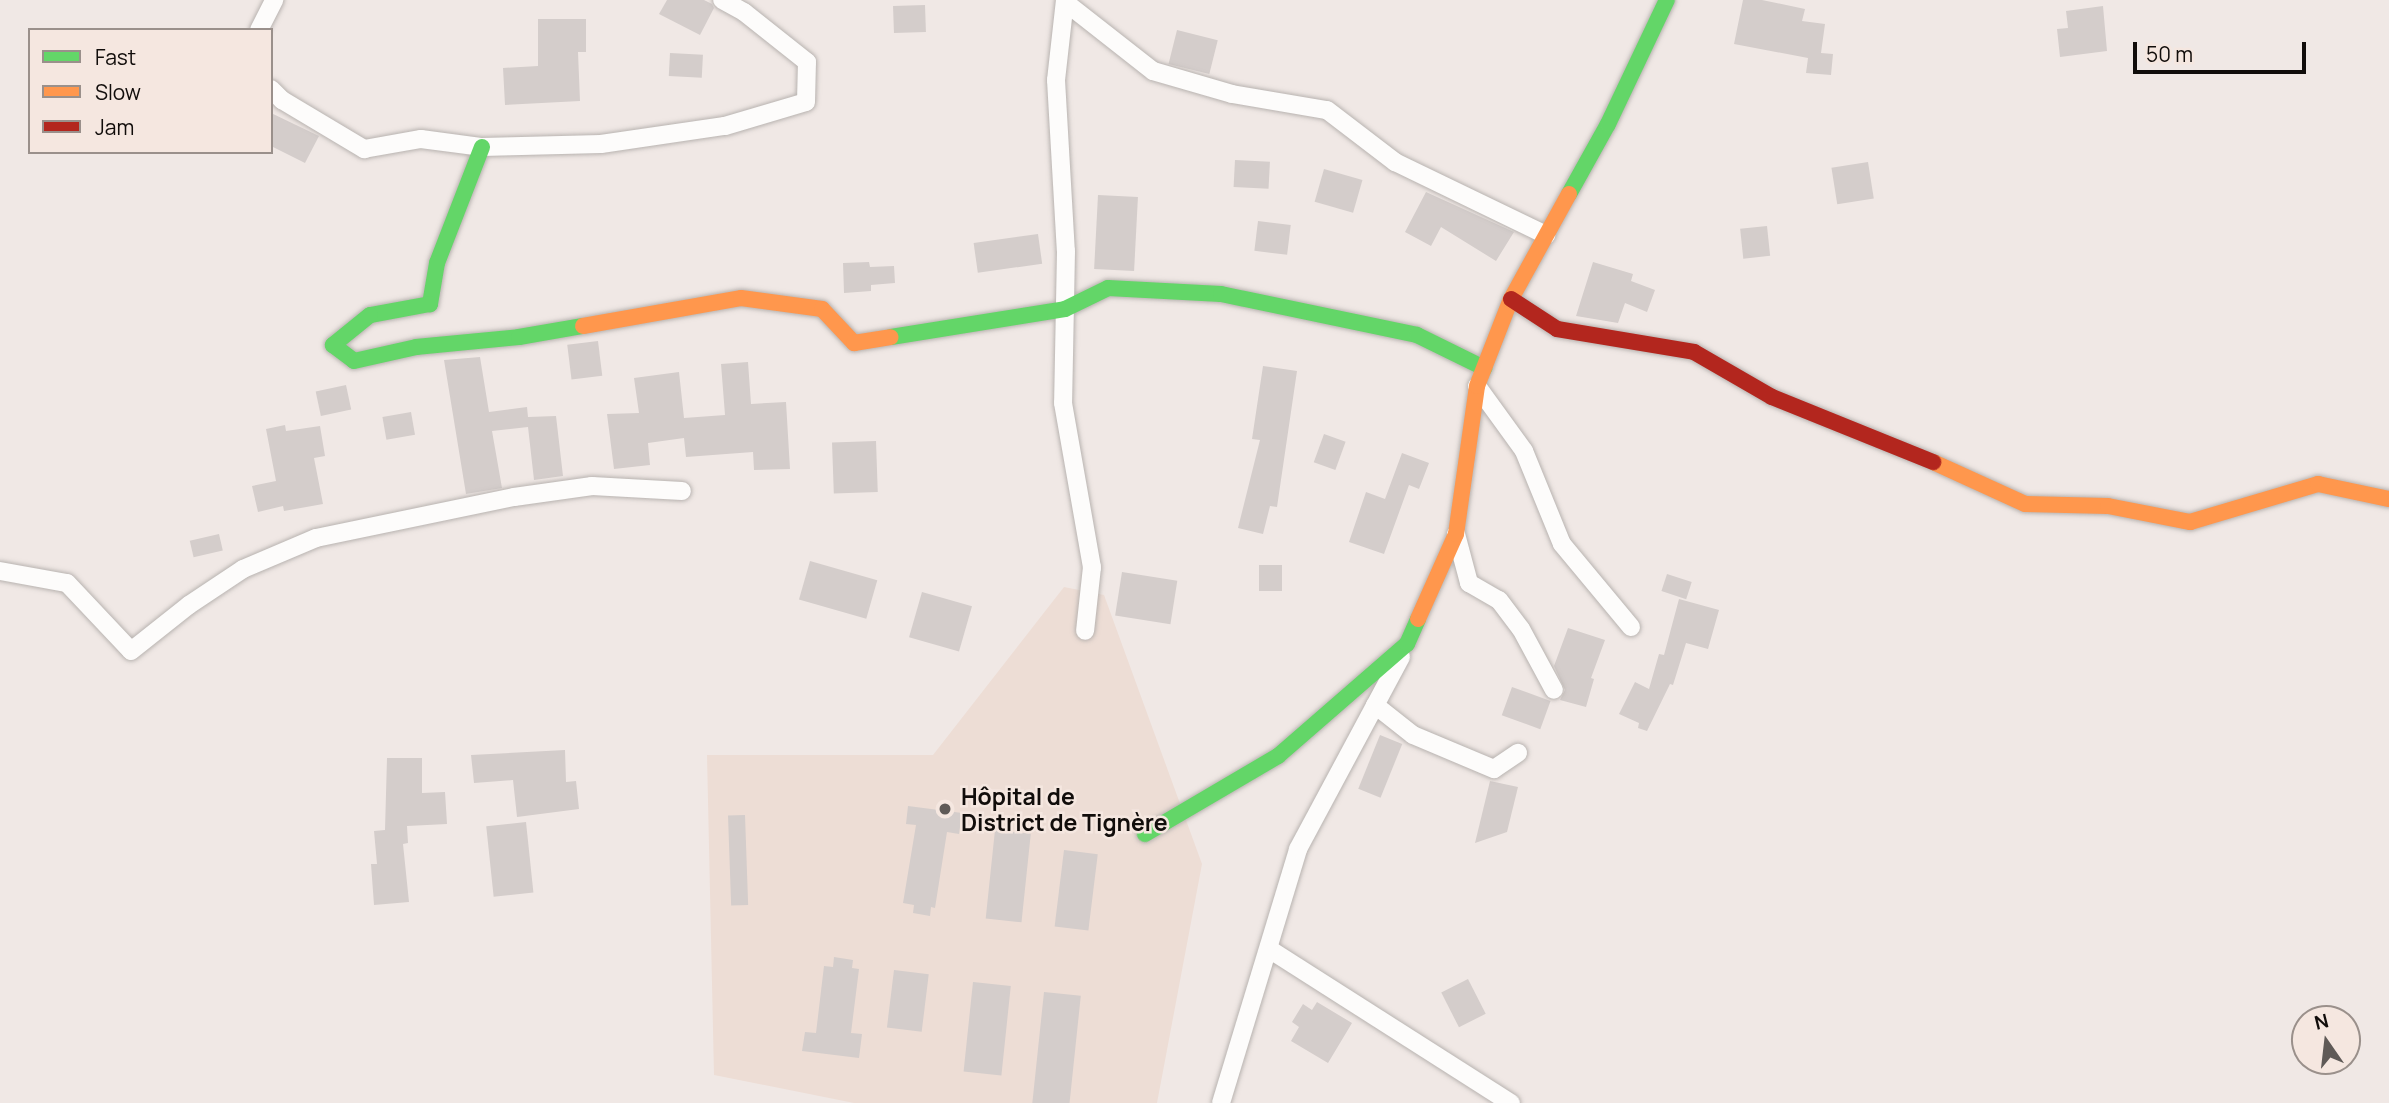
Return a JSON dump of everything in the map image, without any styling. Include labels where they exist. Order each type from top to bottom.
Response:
[{"type":"street","points":[[260,28],[274,0]]},
{"type":"street","points":[[273,91],[282,100],[364,149],[421,139],[482,147],[601,144],[725,126],[806,102],[807,62],[744,12],[722,0]]},
{"type":"street","points":[[1221,1103],[1298,849],[1407,644],[1456,534],[1477,386],[1511,299],[1608,124],[1667,0]]},
{"type":"street","points":[[1065,1],[1153,71],[1233,94],[1327,110],[1395,162],[1546,235]]},
{"type":"street","points":[[1065,1],[1056,80],[1066,251],[1063,403],[1092,567],[1085,631]]},
{"type":"street","points":[[482,147],[437,262],[430,304],[370,315],[333,345],[354,361],[416,348],[519,337],[741,298],[822,309],[854,343],[1065,309],[1108,288],[1221,294],[1417,335],[1484,368]]},
{"type":"street","points":[[1511,299],[1557,329],[1694,352],[1772,397],[1930,461],[2025,504],[2108,506],[2190,522],[2318,484],[2389,499]]},
{"type":"street","points":[[1477,386],[1524,451],[1562,544],[1632,627]]},
{"type":"street","points":[[0,571],[67,583],[131,652],[189,606],[243,569],[316,538],[514,497],[592,486],[682,491]]},
{"type":"street","points":[[1456,534],[1469,583],[1499,600],[1521,629],[1554,690]]},
{"type":"street","points":[[1145,834],[1278,756],[1407,644]]},
{"type":"street","points":[[1375,705],[1413,735],[1494,769],[1518,753]]},
{"type":"street","points":[[1269,949],[1511,1103]]},
{"type":"shaded area","name":"Hôpital de District de Tignère","points":[[1064,587],[1104,595],[1202,864],[1157,1103],[854,1103],[714,1075],[707,755],[933,755]]},
{"type":"building","points":[[667,0],[704,0],[712,4],[714,8],[700,35],[659,14]]},
{"type":"building","points":[[1743,0],[1762,0],[1805,9],[1802,21],[1825,24],[1821,53],[1833,54],[1831,75],[1806,73],[1808,58],[1734,44]]},
{"type":"building","points":[[925,5],[926,32],[894,33],[893,6]]},
{"type":"building","points":[[2103,6],[2107,51],[2060,57],[2057,29],[2068,28],[2066,11]]},
{"type":"building","points":[[538,19],[586,19],[586,52],[578,52],[580,101],[505,105],[503,68],[538,66]]},
{"type":"building","points":[[1177,30],[1218,40],[1209,74],[1169,64]]},
{"type":"building","points":[[670,53],[703,55],[702,78],[669,76]]},
{"type":"building","points":[[273,114],[319,136],[305,163],[273,147]]},
{"type":"building","points":[[1235,160],[1270,162],[1269,189],[1234,187]]},
{"type":"building","points":[[1868,162],[1874,199],[1837,204],[1831,168]]},
{"type":"building","points":[[1324,169],[1362,180],[1353,213],[1315,202]]},
{"type":"building","points":[[1426,192],[1514,232],[1496,261],[1441,227],[1431,246],[1405,232]]},
{"type":"building","points":[[1098,195],[1138,197],[1134,271],[1094,269]]},
{"type":"building","points":[[1258,221],[1291,225],[1287,255],[1254,251]]},
{"type":"building","points":[[1767,226],[1770,256],[1743,259],[1740,229]]},
{"type":"building","points":[[1038,234],[1042,264],[978,273],[974,243]]},
{"type":"building","points":[[869,262],[870,267],[894,266],[895,283],[871,285],[871,291],[844,293],[843,263]]},
{"type":"building","points":[[1593,262],[1633,274],[1631,281],[1655,290],[1647,312],[1625,303],[1618,323],[1576,316]]},
{"type":"building","points":[[598,341],[602,376],[571,380],[567,345]]},
{"type":"building","points":[[480,357],[489,412],[527,407],[528,417],[556,416],[563,476],[534,480],[528,427],[492,431],[502,488],[466,494],[444,360]]},
{"type":"building","points":[[748,362],[751,404],[786,402],[790,469],[754,470],[753,452],[686,457],[684,438],[648,443],[650,465],[614,469],[607,414],[639,413],[634,378],[679,372],[684,418],[725,415],[721,364]]},
{"type":"building","points":[[1263,366],[1297,371],[1277,507],[1270,506],[1263,534],[1238,528],[1260,440],[1252,439]]},
{"type":"building","points":[[346,385],[351,409],[321,416],[316,391]]},
{"type":"building","points":[[411,412],[415,435],[386,440],[382,417]]},
{"type":"building","points":[[285,425],[286,431],[320,426],[325,456],[314,458],[323,504],[284,511],[283,506],[258,512],[252,486],[276,481],[266,429]]},
{"type":"building","points":[[1324,434],[1346,442],[1335,470],[1314,462]]},
{"type":"building","points":[[876,441],[878,492],[834,494],[832,443]]},
{"type":"building","points":[[1402,453],[1429,463],[1419,489],[1409,485],[1384,554],[1349,542],[1366,492],[1385,499]]},
{"type":"building","points":[[219,534],[223,551],[194,557],[190,541]]},
{"type":"building","points":[[810,561],[877,580],[866,619],[799,599]]},
{"type":"building","points":[[1259,565],[1282,565],[1282,591],[1259,591]]},
{"type":"building","points":[[1122,572],[1177,581],[1170,624],[1115,615]]},
{"type":"building","points":[[1667,574],[1692,582],[1686,599],[1661,591]]},
{"type":"building","points":[[922,592],[972,606],[959,652],[909,637]]},
{"type":"building","points":[[1679,599],[1719,610],[1708,649],[1686,643],[1673,685],[1670,684],[1647,731],[1638,728],[1639,723],[1619,714],[1635,682],[1649,689],[1659,654],[1664,655]]},
{"type":"building","points":[[1568,628],[1605,640],[1591,678],[1594,679],[1586,707],[1560,700],[1565,690],[1554,666]]},
{"type":"building","points":[[1512,687],[1551,701],[1540,729],[1502,715]]},
{"type":"building","points":[[1380,735],[1402,744],[1381,798],[1358,789]]},
{"type":"building","points":[[565,750],[566,782],[576,781],[579,809],[517,817],[513,780],[474,783],[471,755]]},
{"type":"building","points":[[387,758],[422,758],[422,793],[445,792],[447,824],[407,826],[408,843],[403,844],[409,902],[374,905],[371,864],[377,864],[374,831],[385,830]]},
{"type":"building","points":[[1490,781],[1518,787],[1507,832],[1475,843]]},
{"type":"building","points":[[908,806],[962,813],[959,834],[947,832],[935,908],[931,907],[930,916],[913,913],[914,905],[903,903],[916,825],[906,824]]},
{"type":"building","points":[[745,815],[748,905],[731,906],[728,816]]},
{"type":"building","points":[[526,822],[533,893],[494,897],[486,826]]},
{"type":"building","points":[[995,830],[1031,834],[1021,922],[986,919]]},
{"type":"building","points":[[1064,850],[1098,854],[1088,931],[1055,926]]},
{"type":"building","points":[[834,957],[853,960],[852,968],[859,969],[851,1033],[862,1034],[859,1058],[802,1051],[805,1032],[816,1033],[824,966],[833,967]]},
{"type":"building","points":[[894,970],[929,974],[922,1032],[887,1028]]},
{"type":"building","points":[[1468,979],[1486,1014],[1459,1027],[1441,993]]},
{"type":"building","points":[[973,982],[1011,986],[1001,1075],[964,1072]]},
{"type":"building","points":[[1044,992],[1081,996],[1070,1103],[1032,1103]]},
{"type":"building","points":[[1317,1002],[1352,1023],[1328,1063],[1291,1041],[1299,1027],[1292,1022],[1303,1004],[1312,1010]]},
{"type":"traffic: fast","points":[[1569,194],[1608,124],[1667,0]]},
{"type":"traffic: fast","points":[[482,147],[437,263],[430,304],[370,315],[333,345],[354,361],[416,347],[519,337],[583,326]]},
{"type":"traffic: fast","points":[[891,337],[1065,309],[1108,288],[1221,294],[1417,335],[1484,368]]},
{"type":"traffic: fast","points":[[1145,834],[1278,756],[1407,644],[1418,619]]},
{"type":"traffic: slow","points":[[1418,619],[1456,534],[1477,386],[1511,299],[1569,194]]},
{"type":"traffic: slow","points":[[583,326],[741,298],[822,309],[854,343],[891,337]]},
{"type":"traffic: slow","points":[[1933,462],[2025,504],[2108,506],[2190,522],[2318,484],[2389,499]]},
{"type":"traffic: jam","points":[[1511,299],[1557,329],[1694,352],[1772,397],[1933,462]]},
{"type":"place","name":"Hôpital de District de Tignère","points":[[945,809]]}]
